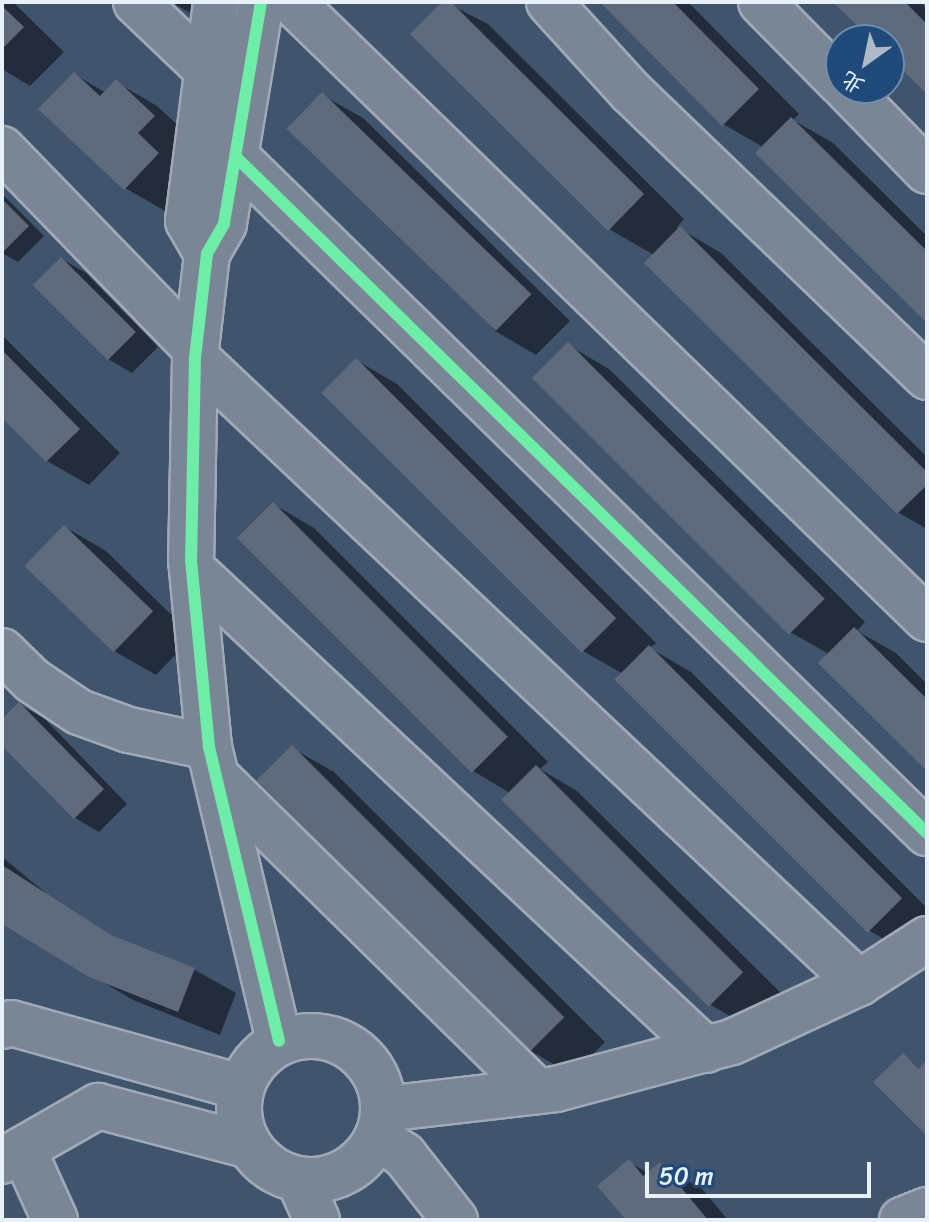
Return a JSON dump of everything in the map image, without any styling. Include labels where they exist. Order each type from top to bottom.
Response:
[{"type":"street","points":[[136,2],[205,68]]},
{"type":"street","points":[[207,254],[188,221],[205,68],[216,2]]},
{"type":"street","points":[[261,2],[224,224],[207,254],[195,353],[192,569],[213,762],[279,1041]]},
{"type":"street","points":[[292,2],[927,619]]},
{"type":"street","points":[[549,2],[631,92],[927,377]]},
{"type":"street","points":[[761,2],[825,67]]},
{"type":"street","points":[[862,104],[927,171]]},
{"type":"street","points":[[2,149],[195,353],[859,983]]},
{"type":"street","points":[[236,157],[927,833]]},
{"type":"street","points":[[192,569],[706,1050]]},
{"type":"street","points":[[2,651],[33,681],[79,712],[213,762],[536,1091]]},
{"type":"street","points":[[455,1220],[381,1123],[379,1080],[362,1055],[337,1039],[308,1034],[279,1041],[255,1060],[240,1087],[238,1118],[249,1146],[271,1168],[299,1180],[346,1172],[381,1123],[536,1091],[706,1050],[859,983],[927,939]]},
{"type":"street","points":[[5,1021],[240,1087]]},
{"type":"street","points":[[55,1220],[13,1155],[98,1106],[249,1146]]},
{"type":"street","points":[[299,1180],[317,1220]]},
{"type":"street","points":[[902,1220],[927,1210]]},
{"type":"building","points":[[442,2],[451,2],[644,194],[608,231],[410,34]]},
{"type":"building","points":[[600,2],[673,2],[759,89],[722,126]]},
{"type":"building","points":[[833,2],[905,2],[927,24],[927,94],[905,73],[905,24],[856,24]]},
{"type":"building","points":[[2,6],[24,27],[2,49]]},
{"type":"building","points":[[74,72],[100,96],[116,79],[155,116],[138,133],[159,153],[124,190],[38,109]]},
{"type":"building","points":[[322,92],[531,294],[496,331],[287,129]]},
{"type":"building","points":[[791,117],[927,251],[927,323],[755,153]]},
{"type":"building","points":[[2,199],[29,226],[2,253]]},
{"type":"building","points":[[680,226],[927,472],[927,485],[897,514],[644,263]]},
{"type":"building","points":[[61,257],[136,332],[108,360],[33,285]]},
{"type":"building","points":[[568,342],[825,599],[789,635],[532,378]]},
{"type":"building","points":[[2,350],[80,429],[46,462],[2,418]]},
{"type":"building","points":[[356,358],[616,618],[582,653],[321,393]]},
{"type":"building","points":[[273,502],[508,737],[472,773],[237,538]]},
{"type":"building","points":[[64,525],[153,611],[114,652],[24,566]]},
{"type":"building","points":[[854,627],[927,699],[927,771],[818,663]]},
{"type":"building","points":[[649,645],[902,898],[867,933],[614,680]]},
{"type":"building","points":[[19,702],[104,789],[74,819],[2,746],[2,719]]},
{"type":"building","points":[[292,745],[564,1017],[529,1053],[257,780]]},
{"type":"building","points":[[536,765],[743,972],[709,1007],[501,800]]},
{"type":"building","points":[[2,865],[111,935],[195,968],[178,1012],[89,977],[2,924]]},
{"type":"building","points":[[903,1053],[918,1069],[927,1060],[927,1136],[873,1082]]},
{"type":"building","points":[[629,1159],[643,1176],[660,1162],[708,1220],[626,1220],[597,1186]]},
{"type":"cycle path","points":[[261,2],[224,224],[207,254],[195,357],[191,560],[209,747],[279,1041]]},
{"type":"cycle path","points":[[236,157],[927,833]]}]
